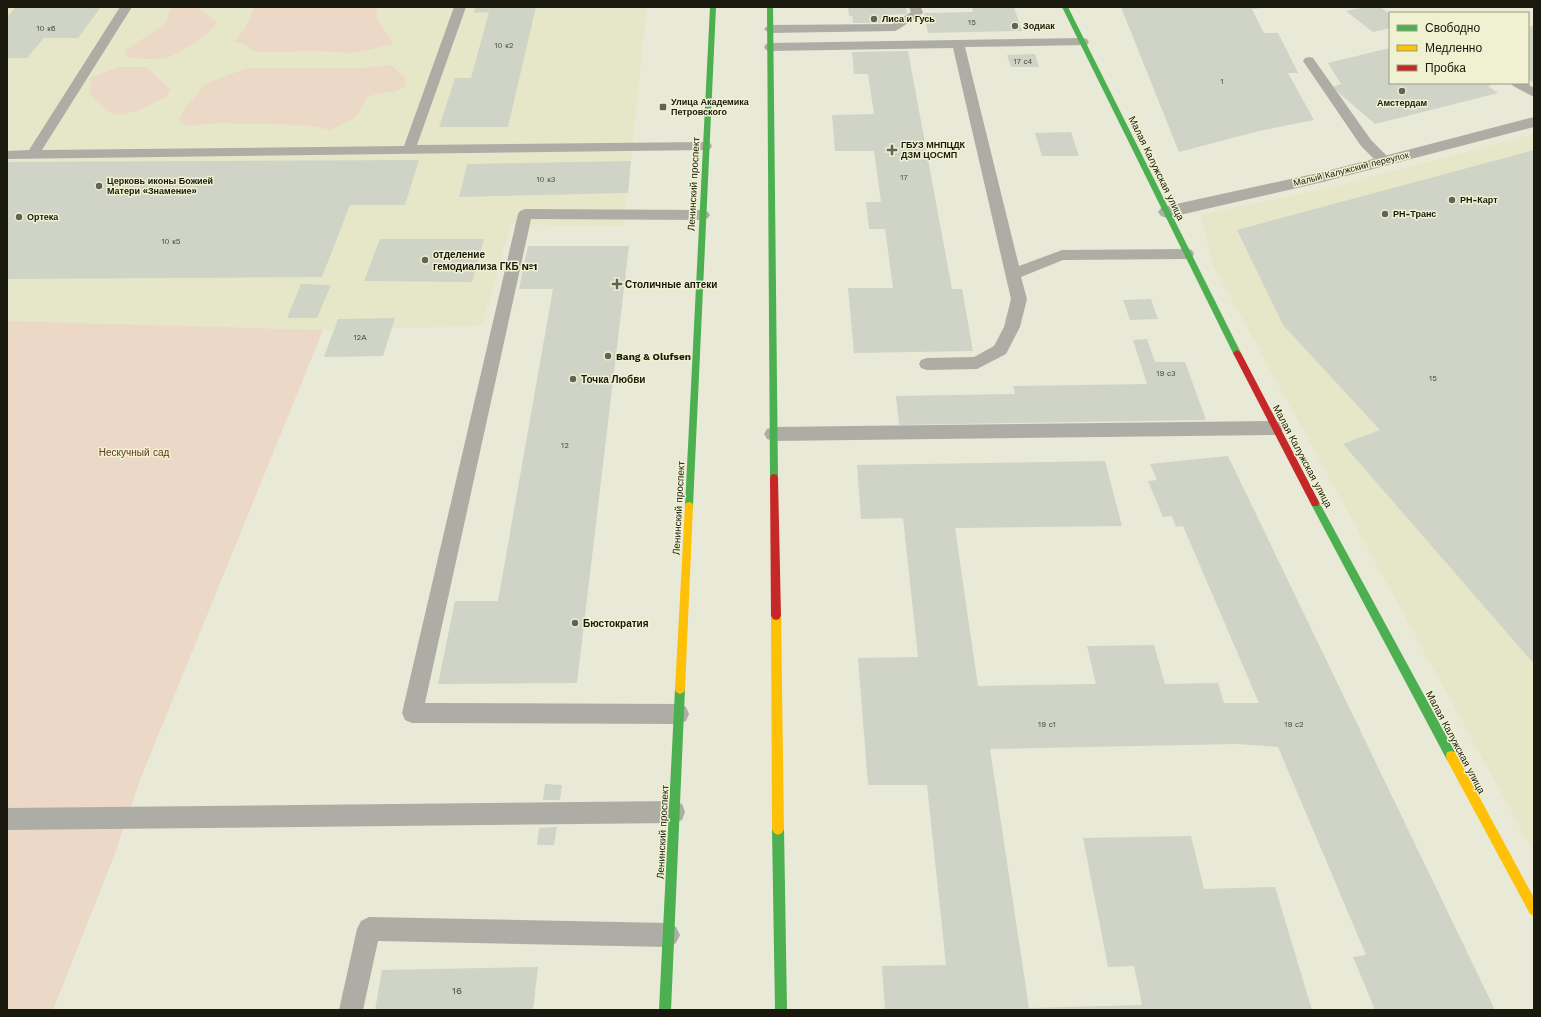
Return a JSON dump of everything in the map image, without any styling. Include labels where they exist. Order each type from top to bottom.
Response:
[{"type":"main road","name":"Ленинский проспект","points":[[665,1010],[705,146],[713,7]]},
{"type":"main road","points":[[770,7],[772,434],[781,1010]]},
{"type":"main road","name":"Малая Калужская улица","points":[[1065,7],[1275,428],[1534,910]]},
{"type":"street","name":"Малый Калужский переулок","points":[[1167,212],[1322,177],[1534,122]]},
{"type":"lane","points":[[33,154],[126,7]]},
{"type":"lane","points":[[409,150],[460,7]]},
{"type":"lane","points":[[770,29],[895,27],[916,13],[915,7]]},
{"type":"lane","points":[[770,47],[1083,42]]},
{"type":"lane","points":[[927,364],[976,363],[1000,350],[1012,326],[1019,299],[958,44]]},
{"type":"lane","points":[[1309,61],[1366,143],[1384,161]]},
{"type":"lane","points":[[1519,84],[1534,93]]},
{"type":"lane","points":[[7,155],[705,146]]},
{"type":"lane","points":[[679,714],[412,713],[525,214],[703,214]]},
{"type":"lane","points":[[644,214],[664,214]]},
{"type":"lane","points":[[1013,274],[1062,255],[1187,254]]},
{"type":"lane","points":[[772,434],[1275,428]]},
{"type":"lane","points":[[7,819],[674,812]]},
{"type":"lane","points":[[351,1010],[369,929],[668,935]]},
{"type":"shaded area","points":[[7,7],[647,7],[624,227],[511,224],[482,326],[323,330],[7,321]]},
{"type":"shaded area","points":[[1534,134],[1534,853],[1213,265],[1200,215],[1333,187]]},
{"type":"green space","points":[[171,7],[197,7],[217,22],[203,37],[187,48],[171,56],[156,59],[126,57],[126,50],[166,23]]},
{"type":"green space","points":[[254,7],[377,7],[376,17],[394,44],[354,53],[317,51],[263,52],[251,50],[245,44],[234,42],[246,27]]},
{"type":"green space","points":[[391,65],[405,78],[406,86],[394,92],[381,93],[367,97],[357,116],[331,130],[304,125],[216,123],[186,126],[179,120],[183,111],[205,84],[247,68],[362,68]]},
{"type":"green space","points":[[120,67],[146,67],[170,89],[166,97],[137,111],[120,115],[109,112],[89,93],[92,77]]},
{"type":"green space","name":"Нескучный сад","points":[[7,321],[323,330],[140,780],[114,856],[53,1010],[7,1010]]},
{"type":"building","points":[[16,7],[101,7],[78,38],[44,38],[27,58],[7,58],[7,17]]},
{"type":"building","points":[[475,7],[536,7],[508,127],[439,127],[455,78],[471,78],[489,12],[474,13]]},
{"type":"building","points":[[848,7],[906,7],[907,14],[887,15],[888,23],[853,23],[852,16],[849,16]]},
{"type":"building","points":[[972,7],[1014,7],[1022,31],[928,33],[924,13],[973,12]]},
{"type":"building","points":[[1121,7],[1261,7],[1262,8],[1252,9],[1264,33],[1278,33],[1298,73],[1288,73],[1314,120],[1259,131],[1179,152]]},
{"type":"building","points":[[1366,7],[1380,7],[1389,13],[1389,28],[1373,32],[1346,11]]},
{"type":"building","points":[[1534,25],[1534,83],[1529,80],[1529,27]]},
{"type":"building","points":[[1389,48],[1389,84],[1490,84],[1491,85],[1488,86],[1498,93],[1375,124],[1332,87],[1341,84],[1328,63]]},
{"type":"building","points":[[908,51],[952,289],[962,289],[973,351],[854,353],[848,288],[893,288],[885,229],[869,229],[866,202],[881,202],[874,151],[835,151],[832,115],[874,114],[868,74],[854,74],[852,52]]},
{"type":"building","points":[[1035,54],[1039,67],[1011,67],[1007,55]]},
{"type":"building","points":[[1071,132],[1079,156],[1042,156],[1035,133]]},
{"type":"building","points":[[1534,150],[1534,664],[1343,444],[1380,430],[1283,325],[1237,230]]},
{"type":"building","points":[[419,160],[405,205],[350,205],[322,277],[7,279],[7,162]]},
{"type":"building","points":[[631,161],[628,193],[459,197],[467,164]]},
{"type":"building","name":"отделение гемодиализа ГКБ №1","points":[[380,239],[484,239],[472,282],[364,281]]},
{"type":"building","points":[[528,246],[629,246],[577,683],[438,684],[455,601],[498,601],[553,289],[519,289]]},
{"type":"building","points":[[301,284],[331,285],[317,318],[287,318]]},
{"type":"building","points":[[1151,299],[1158,319],[1130,320],[1123,300]]},
{"type":"building","points":[[395,318],[383,356],[324,357],[338,319]]},
{"type":"building","points":[[1147,339],[1155,362],[1185,362],[1206,420],[899,425],[896,396],[1015,394],[1013,386],[1147,384],[1133,340]]},
{"type":"building","points":[[1228,456],[1495,1010],[1375,1010],[1353,957],[1366,955],[1278,747],[1236,744],[990,749],[1029,1008],[1142,1005],[1134,966],[1108,967],[1083,838],[1191,836],[1204,889],[1275,887],[1312,1010],[885,1010],[882,966],[946,965],[927,785],[868,785],[858,658],[918,657],[903,518],[861,519],[857,465],[1105,461],[1122,526],[955,528],[978,686],[1096,684],[1087,646],[1154,645],[1165,684],[1218,683],[1224,703],[1259,703],[1183,526],[1176,527],[1172,516],[1163,517],[1148,481],[1157,480],[1150,464]]},
{"type":"building","points":[[545,784],[562,785],[560,800],[543,800]]},
{"type":"building","points":[[557,827],[554,845],[537,845],[539,828]]},
{"type":"building","points":[[538,967],[533,1010],[375,1010],[382,970]]},
{"type":"traffic: fast","points":[[689,506],[713,7]]},
{"type":"traffic: fast","points":[[770,7],[774,478]]},
{"type":"traffic: fast","points":[[1065,7],[1237,353]]},
{"type":"traffic: fast","points":[[1315,503],[1451,756]]},
{"type":"traffic: fast","points":[[665,1010],[680,689]]},
{"type":"traffic: fast","points":[[778,829],[781,1010]]},
{"type":"traffic: slow","points":[[680,689],[689,506]]},
{"type":"traffic: slow","points":[[776,616],[778,829]]},
{"type":"traffic: slow","points":[[1451,756],[1534,910]]},
{"type":"traffic: jam","points":[[1237,353],[1315,503]]},
{"type":"traffic: jam","points":[[774,478],[776,616]]},
{"type":"place","name":"Лиса и Гусь","points":[[874,19]]},
{"type":"place","name":"Зодиак","points":[[1015,26]]},
{"type":"place","name":"Амстердам","points":[[1402,91]]},
{"type":"place","name":"Улица Академика Петровского","points":[[663,107]]},
{"type":"place","name":"ГБУЗ МНПЦДК ДЗМ ЦОСМП","points":[[892,150]]},
{"type":"place","name":"Церковь иконы Божией Матери «Знамение»","points":[[99,186]]},
{"type":"place","name":"РН-Карт","points":[[1452,200]]},
{"type":"place","name":"РН-Транс","points":[[1385,214]]},
{"type":"place","name":"Ортека","points":[[19,217]]},
{"type":"place","name":"отделение гемодиализа ГКБ №1","points":[[425,260]]},
{"type":"place","name":"Столичные аптеки","points":[[617,284]]},
{"type":"place","name":"Bang & Olufsen","points":[[608,356]]},
{"type":"place","name":"Точка Любви","points":[[573,379]]},
{"type":"place","name":"Бюстократия","points":[[575,623]]}]
